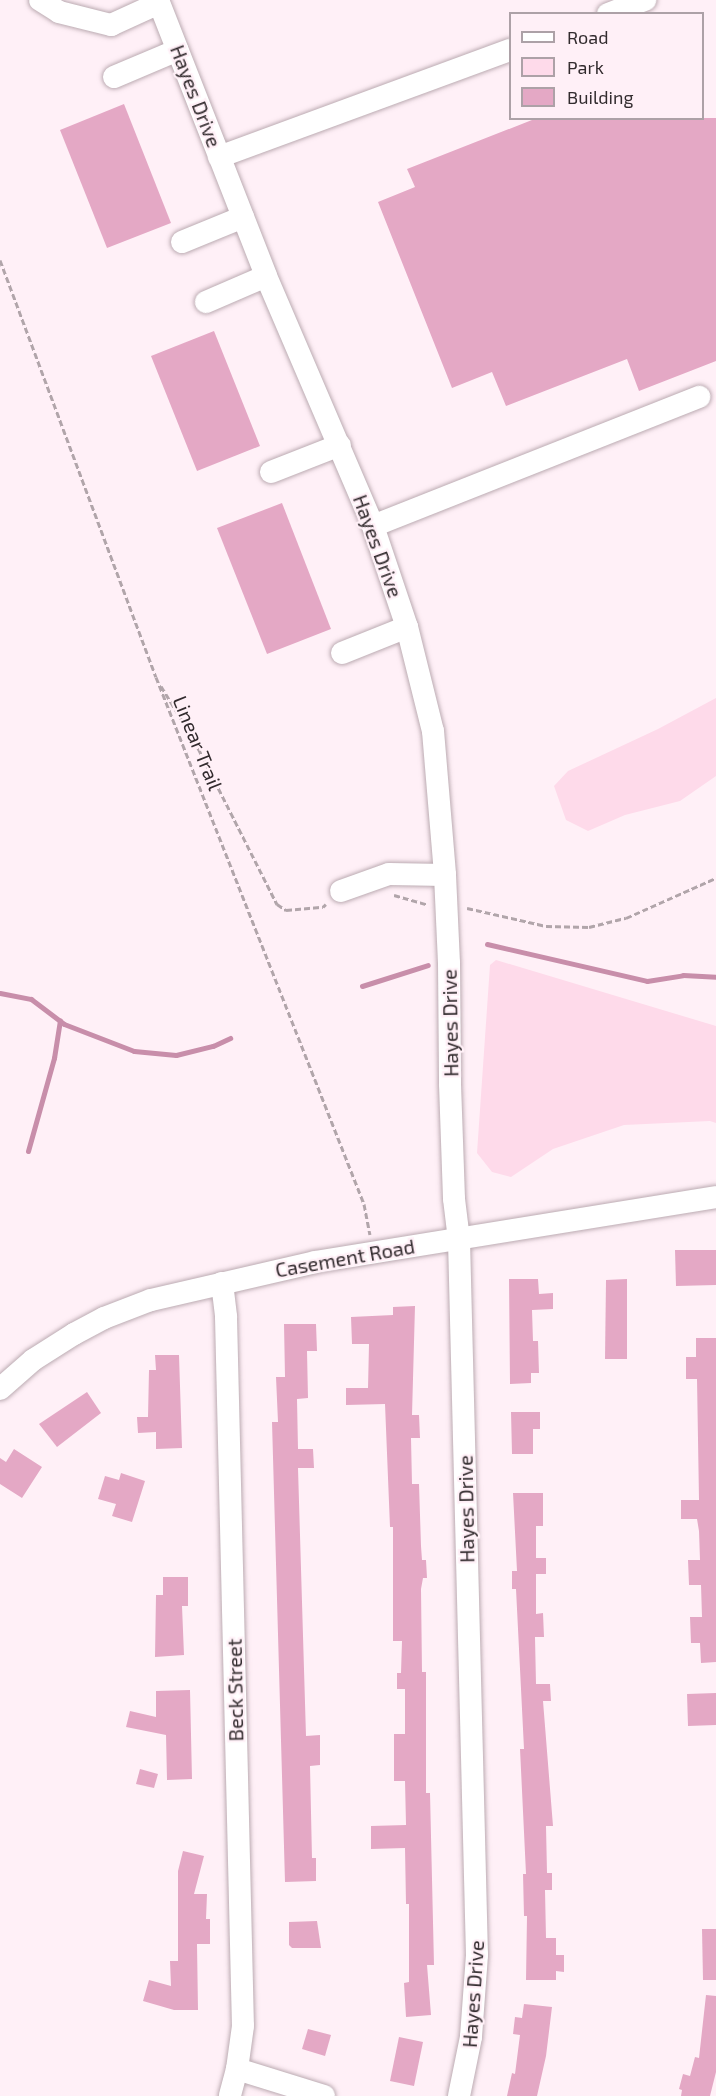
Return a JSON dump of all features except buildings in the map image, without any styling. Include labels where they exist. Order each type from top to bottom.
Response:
[{"type":"street","points":[[40,0],[59,12],[111,25],[159,2]]},
{"type":"street","points":[[613,12],[645,0]]},
{"type":"street","name":"Hayes Drive","points":[[159,2],[266,276],[373,526],[407,627],[432,731],[447,907],[454,1199],[459,1240],[477,1955],[468,2058],[459,2096]]},
{"type":"street","points":[[114,77],[178,50]]},
{"type":"street","points":[[219,157],[509,50]]},
{"type":"street","points":[[182,242],[243,217]]},
{"type":"street","points":[[206,302],[266,276]]},
{"type":"street","points":[[373,526],[699,397]]},
{"type":"street","points":[[271,472],[340,445]]},
{"type":"street","points":[[342,653],[407,627]]},
{"type":"street","points":[[341,891],[389,874],[445,875]]},
{"type":"street","name":"Casement Road","points":[[0,1389],[33,1360],[104,1318],[151,1300],[315,1262],[716,1197]]},
{"type":"street","name":"Beck Street","points":[[222,1283],[226,1317],[242,2015],[237,2069],[230,2096]]},
{"type":"street","points":[[237,2069],[324,2096]]},
{"type":"path","name":"Linear Trail","points":[[0,260],[156,678],[364,1204],[370,1235]]},
{"type":"path","points":[[156,678],[194,740],[277,904],[286,910],[323,907],[341,891]]},
{"type":"path","points":[[374,879],[397,897],[447,907],[472,908],[546,927],[589,927],[626,918],[716,878]]},
{"type":"green space","points":[[716,698],[716,776],[680,801],[625,815],[588,831],[566,820],[554,786],[568,771],[658,729]]},
{"type":"green space","points":[[496,960],[716,1026],[716,1123],[710,1121],[624,1125],[553,1149],[511,1177],[492,1172],[477,1153],[490,965]]},
{"type":"waterway","points":[[487,944],[647,981],[683,975],[716,977]]},
{"type":"waterway","points":[[362,986],[428,965]]},
{"type":"waterway","points":[[0,993],[31,999],[64,1024],[134,1051],[176,1055],[213,1046],[230,1038]]},
{"type":"waterway","points":[[28,1151],[54,1058],[60,1020]]}]
